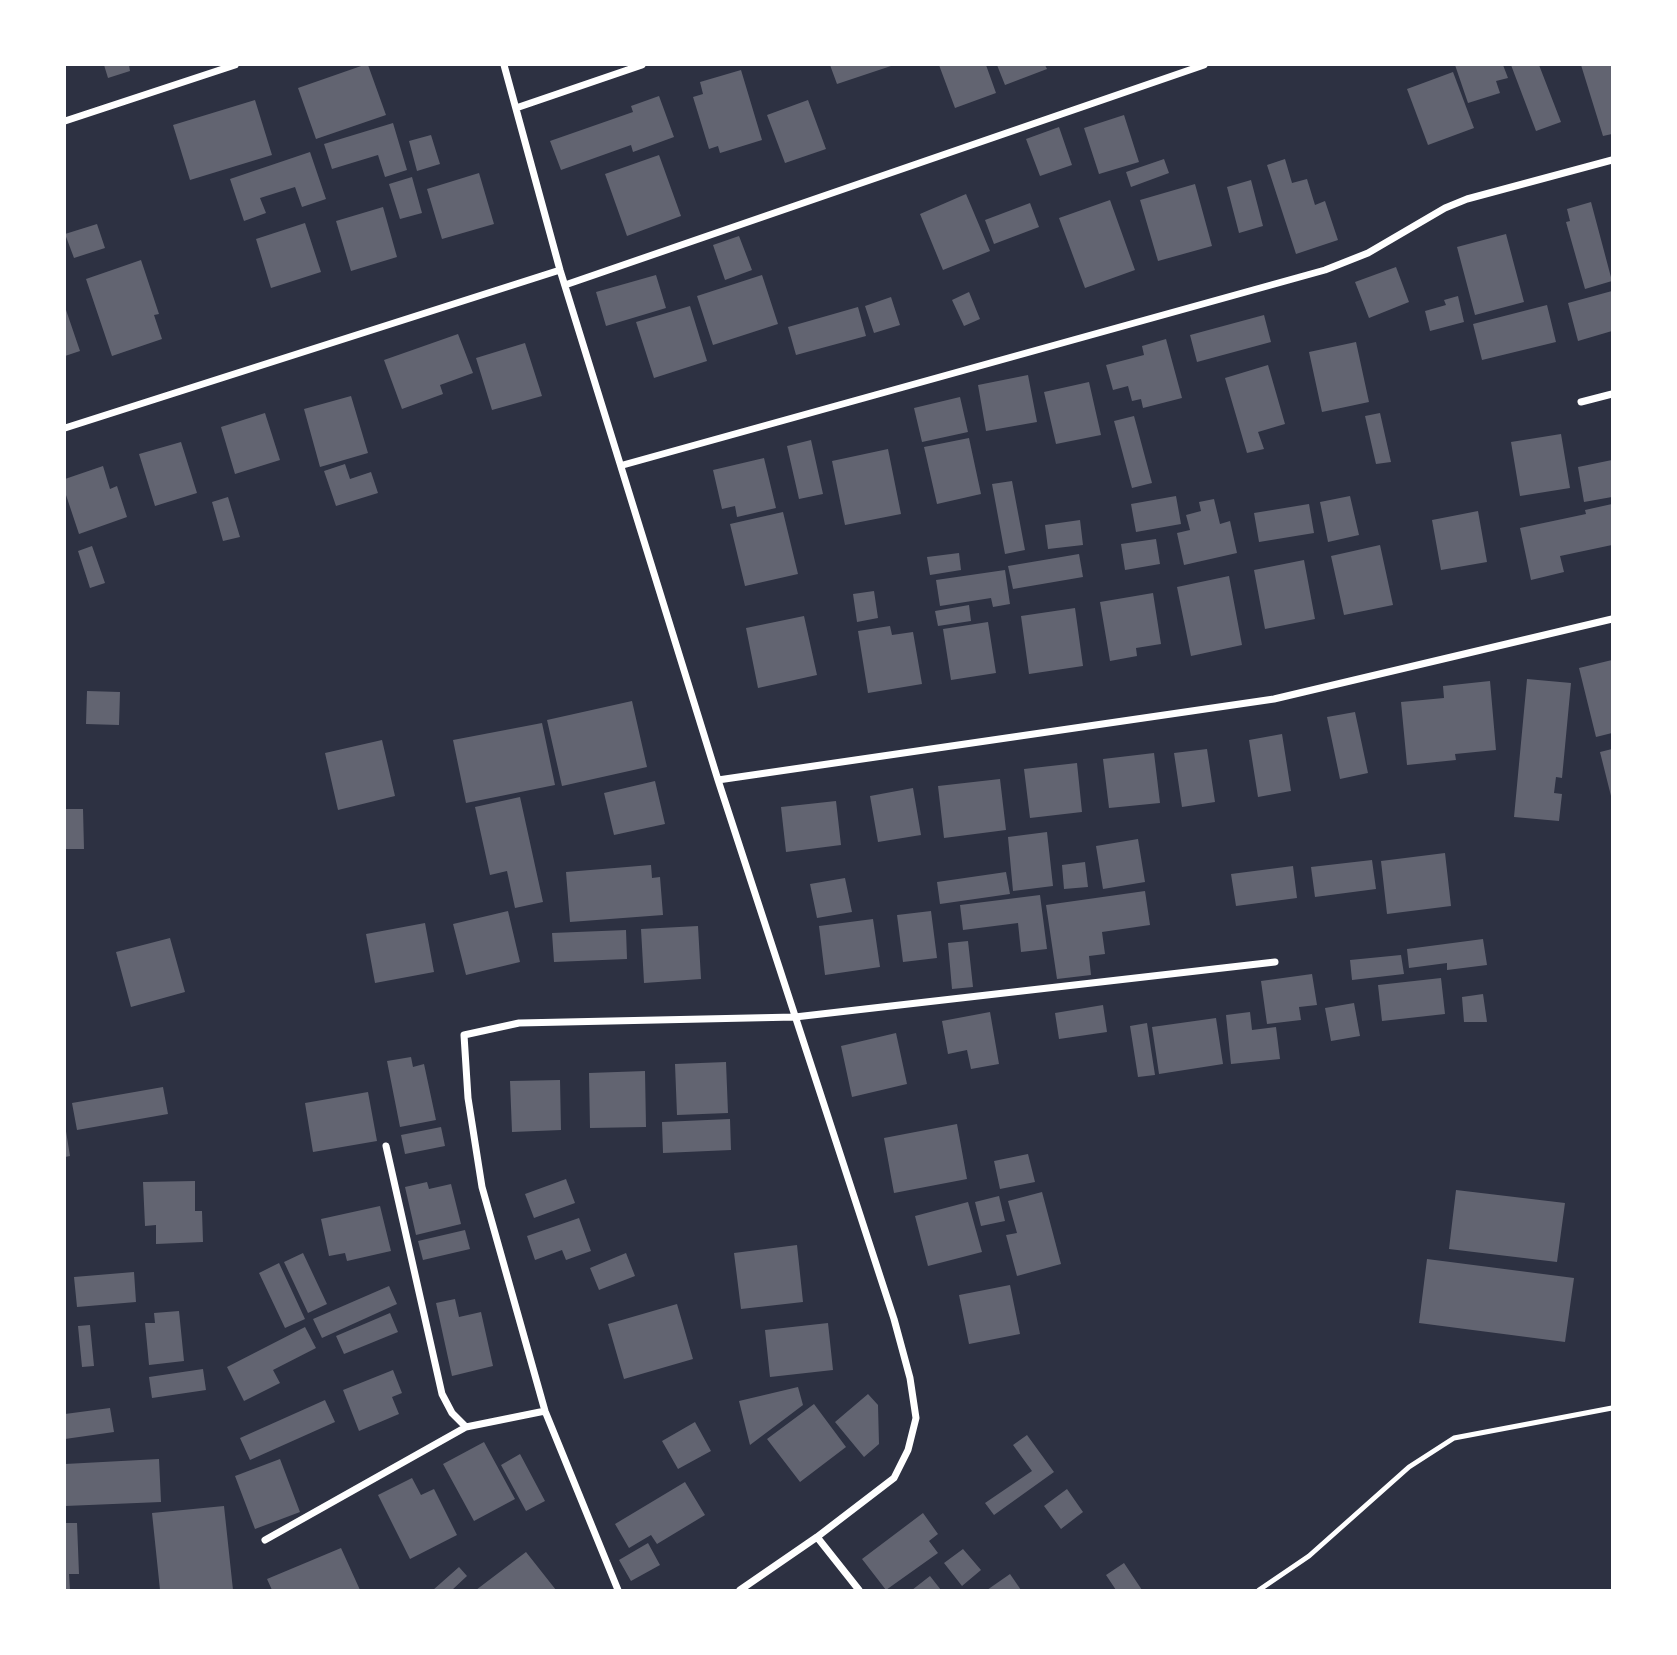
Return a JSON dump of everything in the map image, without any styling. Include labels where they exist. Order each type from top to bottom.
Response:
[{"type":"street","points":[[65,121],[235,65]]},
{"type":"street","points":[[503,65],[560,270],[623,465],[718,780],[894,1319],[910,1378],[916,1418],[908,1450],[894,1478],[817,1537],[740,1590]]},
{"type":"street","points":[[516,108],[642,65]]},
{"type":"street","points":[[565,285],[1204,65]]},
{"type":"street","points":[[623,465],[1325,270],[1368,253],[1445,208],[1467,199],[1612,160]]},
{"type":"street","points":[[65,428],[560,270]]},
{"type":"street","points":[[1581,402],[1612,394]]},
{"type":"street","points":[[718,780],[1274,699],[1612,619]]},
{"type":"street","points":[[618,1590],[545,1411],[482,1187],[468,1098],[464,1035],[519,1023],[794,1017],[1275,962]]},
{"type":"street","points":[[386,1146],[442,1394],[452,1413],[466,1427]]},
{"type":"street","points":[[265,1540],[466,1427],[545,1411]]},
{"type":"street","points":[[817,1537],[859,1590]]},
{"type":"lane","points":[[1259,1590],[1309,1556],[1409,1466],[1442,1444],[1454,1438],[1612,1408]]},
{"type":"building","points":[[104,65],[129,65],[130,71],[108,78]]},
{"type":"building","points":[[368,65],[386,115],[316,139],[298,88]]},
{"type":"building","points":[[830,65],[894,65],[837,84]]},
{"type":"building","points":[[939,65],[986,65],[996,93],[955,108]]},
{"type":"building","points":[[997,65],[1045,65],[1047,69],[1005,85]]},
{"type":"building","points":[[1455,65],[1503,65],[1508,78],[1496,81],[1500,93],[1468,103]]},
{"type":"building","points":[[1511,65],[1539,65],[1561,122],[1536,131]]},
{"type":"building","points":[[1581,65],[1612,65],[1612,134],[1603,136]]},
{"type":"building","points":[[741,70],[762,140],[720,153],[718,146],[709,149],[693,97],[703,94],[700,82]]},
{"type":"building","points":[[1453,72],[1474,128],[1428,145],[1407,89]]},
{"type":"building","points":[[659,96],[674,137],[633,152],[631,145],[561,170],[550,141],[633,112],[631,106]]},
{"type":"building","points":[[255,100],[272,155],[190,180],[173,125]]},
{"type":"building","points":[[808,100],[826,149],[785,163],[767,115]]},
{"type":"building","points":[[1124,115],[1139,162],[1099,174],[1084,128]]},
{"type":"building","points":[[393,123],[407,170],[385,177],[378,155],[332,169],[324,144]]},
{"type":"building","points":[[1059,127],[1072,165],[1040,176],[1026,139]]},
{"type":"building","points":[[431,135],[440,164],[417,171],[409,141]]},
{"type":"building","points":[[310,152],[326,199],[302,207],[295,187],[260,198],[266,213],[244,221],[230,179]]},
{"type":"building","points":[[659,155],[681,216],[627,236],[605,174]]},
{"type":"building","points":[[1164,159],[1169,173],[1131,187],[1126,172]]},
{"type":"building","points":[[1285,159],[1292,183],[1307,179],[1315,205],[1325,201],[1338,240],[1296,254],[1267,165]]},
{"type":"building","points":[[479,173],[494,224],[442,239],[427,189]]},
{"type":"building","points":[[412,177],[422,213],[400,219],[389,184]]},
{"type":"building","points":[[1251,180],[1263,226],[1239,233],[1227,187]]},
{"type":"building","points":[[1195,184],[1212,246],[1158,261],[1140,200]]},
{"type":"building","points":[[966,194],[990,251],[943,270],[920,214]]},
{"type":"building","points":[[1110,200],[1135,270],[1085,288],[1059,218]]},
{"type":"building","points":[[1591,202],[1612,281],[1585,289],[1566,222],[1570,221],[1567,209]]},
{"type":"building","points":[[1030,203],[1039,227],[994,244],[985,220]]},
{"type":"building","points":[[383,207],[397,257],[351,271],[336,221]]},
{"type":"building","points":[[305,223],[321,272],[271,288],[256,239]]},
{"type":"building","points":[[97,224],[105,248],[74,258],[65,234]]},
{"type":"building","points":[[1506,234],[1524,302],[1475,315],[1457,247]]},
{"type":"building","points":[[739,236],[752,270],[725,280],[713,245]]},
{"type":"building","points":[[141,260],[159,314],[154,315],[162,339],[112,356],[86,279]]},
{"type":"building","points":[[1396,267],[1409,302],[1369,318],[1355,282]]},
{"type":"building","points":[[656,275],[666,308],[606,326],[596,292]]},
{"type":"building","points":[[762,275],[778,324],[713,345],[697,296]]},
{"type":"building","points":[[1612,291],[1612,331],[1578,341],[1568,303]]},
{"type":"building","points":[[969,292],[980,319],[964,326],[952,300]]},
{"type":"building","points":[[1458,296],[1464,322],[1430,331],[1425,311],[1446,305],[1444,300]]},
{"type":"building","points":[[891,297],[900,325],[874,333],[865,306]]},
{"type":"building","points":[[1547,305],[1556,342],[1482,360],[1473,324]]},
{"type":"building","points":[[690,306],[707,361],[654,378],[636,322]]},
{"type":"building","points":[[65,307],[80,351],[65,356]]},
{"type":"building","points":[[858,307],[866,336],[796,355],[788,327]]},
{"type":"building","points":[[1264,315],[1271,342],[1197,362],[1190,335]]},
{"type":"building","points":[[458,334],[473,373],[440,385],[443,394],[402,409],[384,360]]},
{"type":"building","points":[[1166,339],[1182,398],[1143,408],[1141,399],[1132,401],[1128,386],[1113,390],[1106,365],[1144,355],[1142,346]]},
{"type":"building","points":[[1356,342],[1369,402],[1322,412],[1309,352]]},
{"type":"building","points":[[525,343],[542,396],[492,410],[476,358]]},
{"type":"building","points":[[1268,365],[1285,424],[1258,432],[1264,449],[1247,453],[1225,378]]},
{"type":"building","points":[[1028,375],[1037,422],[986,431],[978,385]]},
{"type":"building","points":[[1089,382],[1101,435],[1056,444],[1044,392]]},
{"type":"building","points":[[351,396],[368,453],[320,467],[304,409]]},
{"type":"building","points":[[960,397],[968,432],[922,442],[914,408]]},
{"type":"building","points":[[265,413],[280,460],[235,474],[221,427]]},
{"type":"building","points":[[1380,413],[1391,462],[1376,464],[1365,416]]},
{"type":"building","points":[[1134,416],[1152,483],[1132,488],[1114,421]]},
{"type":"building","points":[[1561,434],[1570,488],[1520,496],[1511,442]]},
{"type":"building","points":[[969,438],[981,494],[937,504],[924,447]]},
{"type":"building","points":[[811,440],[823,494],[799,499],[787,446]]},
{"type":"building","points":[[181,442],[197,493],[155,506],[139,454]]},
{"type":"building","points":[[888,449],[901,514],[845,525],[832,461]]},
{"type":"building","points":[[764,458],[776,508],[737,517],[735,506],[722,509],[713,470]]},
{"type":"building","points":[[1612,460],[1612,497],[1584,502],[1578,467]]},
{"type":"building","points":[[345,464],[350,479],[371,472],[378,493],[336,506],[324,471]]},
{"type":"building","points":[[103,466],[110,489],[117,486],[127,517],[79,534],[65,492],[65,479]]},
{"type":"building","points":[[1012,481],[1025,550],[1005,554],[992,484]]},
{"type":"building","points":[[1176,496],[1181,524],[1136,532],[1131,504]]},
{"type":"building","points":[[1350,496],[1359,535],[1328,542],[1320,502]]},
{"type":"building","points":[[228,497],[240,537],[223,541],[212,502]]},
{"type":"building","points":[[1214,499],[1220,524],[1230,521],[1237,553],[1184,565],[1177,533],[1190,530],[1186,515],[1201,511],[1199,502]]},
{"type":"building","points":[[1309,504],[1314,533],[1259,542],[1254,513]]},
{"type":"building","points":[[1612,504],[1612,545],[1560,556],[1564,572],[1531,580],[1520,528],[1586,514],[1585,510]]},
{"type":"building","points":[[1478,511],[1487,562],[1441,570],[1432,520]]},
{"type":"building","points":[[783,512],[798,574],[745,586],[730,524]]},
{"type":"building","points":[[1080,520],[1083,545],[1048,549],[1045,525]]},
{"type":"building","points":[[1156,539],[1160,564],[1125,570],[1121,544]]},
{"type":"building","points":[[1380,545],[1393,605],[1344,615],[1331,556]]},
{"type":"building","points":[[92,546],[105,583],[90,588],[78,551]]},
{"type":"building","points":[[959,553],[961,570],[930,575],[927,557]]},
{"type":"building","points":[[1079,554],[1083,577],[1013,589],[1008,566]]},
{"type":"building","points":[[1304,560],[1315,619],[1265,629],[1254,570]]},
{"type":"building","points":[[1005,570],[1010,604],[993,607],[991,598],[940,606],[936,580]]},
{"type":"building","points":[[1229,576],[1242,645],[1191,656],[1177,587]]},
{"type":"building","points":[[874,591],[878,618],[857,622],[853,594]]},
{"type":"building","points":[[1153,593],[1161,644],[1136,648],[1137,656],[1110,661],[1100,602]]},
{"type":"building","points":[[969,605],[971,621],[938,626],[935,611]]},
{"type":"building","points":[[1075,608],[1083,666],[1029,674],[1021,616]]},
{"type":"building","points":[[804,616],[817,675],[758,688],[746,628]]},
{"type":"building","points":[[988,622],[996,673],[951,680],[943,629]]},
{"type":"building","points":[[890,626],[892,635],[913,632],[922,684],[868,693],[858,631]]},
{"type":"building","points":[[1612,660],[1612,733],[1596,737],[1579,668]]},
{"type":"building","points":[[1527,679],[1571,683],[1562,778],[1556,777],[1554,793],[1562,794],[1559,821],[1514,817]]},
{"type":"building","points":[[1490,681],[1496,750],[1455,754],[1456,760],[1407,765],[1401,702],[1444,698],[1443,686]]},
{"type":"building","points":[[87,691],[120,692],[119,725],[86,724]]},
{"type":"building","points":[[632,701],[647,767],[562,786],[547,720]]},
{"type":"building","points":[[1355,712],[1368,773],[1340,779],[1327,717]]},
{"type":"building","points":[[542,723],[555,785],[466,803],[453,740]]},
{"type":"building","points":[[1282,734],[1291,791],[1258,797],[1249,740]]},
{"type":"building","points":[[382,740],[395,796],[338,810],[325,753]]},
{"type":"building","points":[[1207,749],[1215,802],[1182,807],[1174,753]]},
{"type":"building","points":[[1612,749],[1612,796],[1611,796],[1600,752]]},
{"type":"building","points":[[1154,753],[1160,803],[1109,808],[1103,759]]},
{"type":"building","points":[[1077,763],[1082,812],[1030,818],[1024,769]]},
{"type":"building","points":[[1000,779],[1006,830],[944,838],[938,786]]},
{"type":"building","points":[[655,781],[665,824],[614,835],[604,793]]},
{"type":"building","points":[[913,788],[921,835],[878,842],[870,796]]},
{"type":"building","points":[[520,797],[543,902],[515,908],[507,871],[490,875],[475,807]]},
{"type":"building","points":[[836,801],[841,845],[786,852],[781,807]]},
{"type":"building","points":[[65,809],[83,809],[84,849],[65,849]]},
{"type":"building","points":[[1047,832],[1053,886],[1013,891],[1008,837]]},
{"type":"building","points":[[1138,839],[1145,882],[1103,889],[1096,846]]},
{"type":"building","points":[[1445,853],[1451,906],[1387,914],[1381,861]]},
{"type":"building","points":[[1372,860],[1376,889],[1315,897],[1311,867]]},
{"type":"building","points":[[1085,862],[1088,887],[1064,889],[1062,865]]},
{"type":"building","points":[[651,865],[652,878],[660,877],[663,915],[570,922],[566,872]]},
{"type":"building","points":[[1293,866],[1297,898],[1236,906],[1231,874]]},
{"type":"building","points":[[1006,872],[1010,894],[940,904],[937,882]]},
{"type":"building","points":[[845,878],[852,912],[817,918],[810,884]]},
{"type":"building","points":[[1145,891],[1150,925],[1102,932],[1105,954],[1089,956],[1091,975],[1057,979],[1046,905]]},
{"type":"building","points":[[1040,895],[1047,949],[1021,952],[1018,923],[963,930],[960,905]]},
{"type":"building","points":[[508,911],[520,962],[466,975],[453,924]]},
{"type":"building","points":[[931,911],[937,958],[903,962],[897,915]]},
{"type":"building","points":[[873,919],[880,967],[825,975],[819,926]]},
{"type":"building","points":[[425,923],[434,972],[375,983],[366,934]]},
{"type":"building","points":[[698,926],[701,979],[644,983],[641,929]]},
{"type":"building","points":[[626,930],[627,959],[554,962],[552,933]]},
{"type":"building","points":[[170,938],[185,992],[131,1007],[116,952]]},
{"type":"building","points":[[1483,939],[1487,965],[1447,970],[1447,963],[1409,968],[1407,949]]},
{"type":"building","points":[[968,941],[973,987],[952,989],[948,943]]},
{"type":"building","points":[[1401,955],[1404,974],[1352,980],[1350,960]]},
{"type":"building","points":[[1312,974],[1317,1005],[1299,1007],[1301,1020],[1267,1024],[1261,981]]},
{"type":"building","points":[[1441,978],[1445,1014],[1382,1021],[1378,985]]},
{"type":"building","points":[[1483,994],[1487,1022],[1464,1022],[1462,997]]},
{"type":"building","points":[[1354,1003],[1360,1036],[1331,1041],[1325,1008]]},
{"type":"building","points":[[1103,1005],[1107,1032],[1059,1039],[1055,1013]]},
{"type":"building","points":[[990,1012],[999,1064],[971,1069],[967,1050],[948,1054],[942,1021]]},
{"type":"building","points":[[1250,1012],[1252,1030],[1276,1027],[1280,1059],[1231,1064],[1226,1015]]},
{"type":"building","points":[[1216,1018],[1223,1064],[1159,1074],[1152,1027]]},
{"type":"building","points":[[1147,1023],[1155,1075],[1138,1077],[1130,1026]]},
{"type":"building","points":[[896,1033],[907,1084],[852,1097],[841,1046]]},
{"type":"building","points":[[411,1057],[413,1067],[424,1064],[436,1120],[400,1127],[387,1061]]},
{"type":"building","points":[[726,1062],[728,1113],[677,1115],[675,1064]]},
{"type":"building","points":[[645,1071],[646,1127],[590,1128],[589,1073]]},
{"type":"building","points":[[560,1080],[561,1130],[512,1132],[510,1081]]},
{"type":"building","points":[[163,1087],[168,1114],[77,1130],[72,1103]]},
{"type":"building","points":[[368,1092],[377,1141],[313,1152],[305,1103]]},
{"type":"building","points":[[730,1119],[731,1150],[663,1153],[662,1122]]},
{"type":"building","points":[[957,1124],[967,1179],[894,1193],[884,1138]]},
{"type":"building","points":[[65,1125],[70,1156],[65,1157]]},
{"type":"building","points":[[441,1127],[445,1146],[405,1154],[401,1135]]},
{"type":"building","points":[[1028,1154],[1035,1182],[1000,1189],[994,1161]]},
{"type":"building","points":[[566,1179],[575,1203],[534,1218],[525,1194]]},
{"type":"building","points":[[195,1181],[195,1211],[202,1211],[203,1242],[156,1244],[156,1225],[145,1226],[143,1182]]},
{"type":"building","points":[[427,1182],[429,1189],[451,1184],[461,1224],[416,1235],[405,1187]]},
{"type":"building","points":[[1456,1190],[1565,1203],[1557,1262],[1449,1249]]},
{"type":"building","points":[[1042,1192],[1061,1264],[1017,1276],[1006,1235],[1017,1233],[1008,1201]]},
{"type":"building","points":[[999,1196],[1005,1221],[981,1226],[975,1202]]},
{"type":"building","points":[[968,1202],[982,1252],[928,1266],[915,1216]]},
{"type":"building","points":[[380,1206],[391,1251],[347,1261],[345,1253],[329,1256],[321,1219]]},
{"type":"building","points":[[579,1218],[591,1251],[566,1260],[562,1250],[535,1260],[527,1236]]},
{"type":"building","points":[[465,1230],[470,1249],[423,1260],[418,1241]]},
{"type":"building","points":[[797,1245],[803,1302],[741,1309],[734,1253]]},
{"type":"building","points":[[303,1253],[327,1304],[308,1313],[284,1262]]},
{"type":"building","points":[[626,1253],[635,1276],[599,1290],[590,1268]]},
{"type":"building","points":[[1427,1259],[1574,1278],[1565,1342],[1419,1323]]},
{"type":"building","points":[[279,1263],[305,1319],[285,1328],[259,1273]]},
{"type":"building","points":[[134,1272],[136,1302],[77,1307],[74,1277]]},
{"type":"building","points":[[1010,1285],[1020,1334],[969,1344],[959,1295]]},
{"type":"building","points":[[389,1286],[397,1304],[322,1338],[313,1319]]},
{"type":"building","points":[[455,1299],[459,1317],[481,1312],[493,1366],[452,1376],[436,1303]]},
{"type":"building","points":[[677,1304],[693,1359],[624,1379],[608,1324]]},
{"type":"building","points":[[179,1311],[184,1361],[149,1365],[145,1323],[155,1323],[154,1313]]},
{"type":"building","points":[[390,1313],[398,1332],[344,1354],[336,1336]]},
{"type":"building","points":[[828,1323],[833,1370],[770,1377],[765,1330]]},
{"type":"building","points":[[90,1325],[94,1366],[82,1367],[78,1326]]},
{"type":"building","points":[[305,1327],[316,1348],[273,1370],[280,1383],[244,1401],[227,1367]]},
{"type":"building","points":[[203,1369],[206,1390],[152,1398],[149,1377]]},
{"type":"building","points":[[393,1370],[402,1393],[392,1397],[399,1414],[359,1431],[343,1390]]},
{"type":"building","points":[[798,1387],[803,1405],[750,1445],[739,1401]]},
{"type":"building","points":[[868,1394],[878,1405],[879,1444],[864,1457],[835,1422]]},
{"type":"building","points":[[325,1400],[335,1422],[250,1460],[240,1438]]},
{"type":"building","points":[[814,1404],[846,1447],[800,1482],[767,1439]]},
{"type":"building","points":[[110,1408],[114,1432],[65,1439],[65,1414]]},
{"type":"building","points":[[695,1422],[711,1451],[678,1469],[662,1441]]},
{"type":"building","points":[[1027,1435],[1054,1472],[994,1515],[985,1503],[1032,1471],[1013,1445]]},
{"type":"building","points":[[484,1442],[515,1499],[474,1521],[443,1464]]},
{"type":"building","points":[[520,1454],[545,1501],[526,1511],[501,1465]]},
{"type":"building","points":[[159,1459],[161,1502],[65,1506],[65,1464]]},
{"type":"building","points":[[280,1459],[300,1512],[255,1529],[235,1476]]},
{"type":"building","points":[[412,1478],[421,1495],[434,1489],[457,1535],[410,1559],[378,1495]]},
{"type":"building","points":[[685,1482],[705,1515],[657,1544],[651,1535],[629,1548],[615,1524]]},
{"type":"building","points":[[1067,1489],[1083,1512],[1061,1529],[1044,1506]]},
{"type":"building","points":[[224,1506],[233,1590],[160,1590],[152,1513]]},
{"type":"building","points":[[923,1513],[938,1534],[929,1541],[938,1553],[886,1590],[862,1559]]},
{"type":"building","points":[[65,1523],[77,1523],[79,1574],[69,1574],[70,1590],[65,1590]]},
{"type":"building","points":[[648,1543],[660,1565],[631,1581],[619,1560]]},
{"type":"building","points":[[341,1548],[360,1590],[272,1590],[267,1579]]},
{"type":"building","points":[[963,1549],[981,1570],[962,1586],[944,1563]]},
{"type":"building","points":[[526,1552],[556,1590],[476,1590]]},
{"type":"building","points":[[1124,1563],[1142,1590],[1116,1590],[1106,1575]]},
{"type":"building","points":[[459,1567],[467,1576],[452,1590],[433,1590]]},
{"type":"building","points":[[1010,1574],[1021,1590],[987,1590]]},
{"type":"building","points":[[930,1576],[941,1590],[912,1590]]}]
